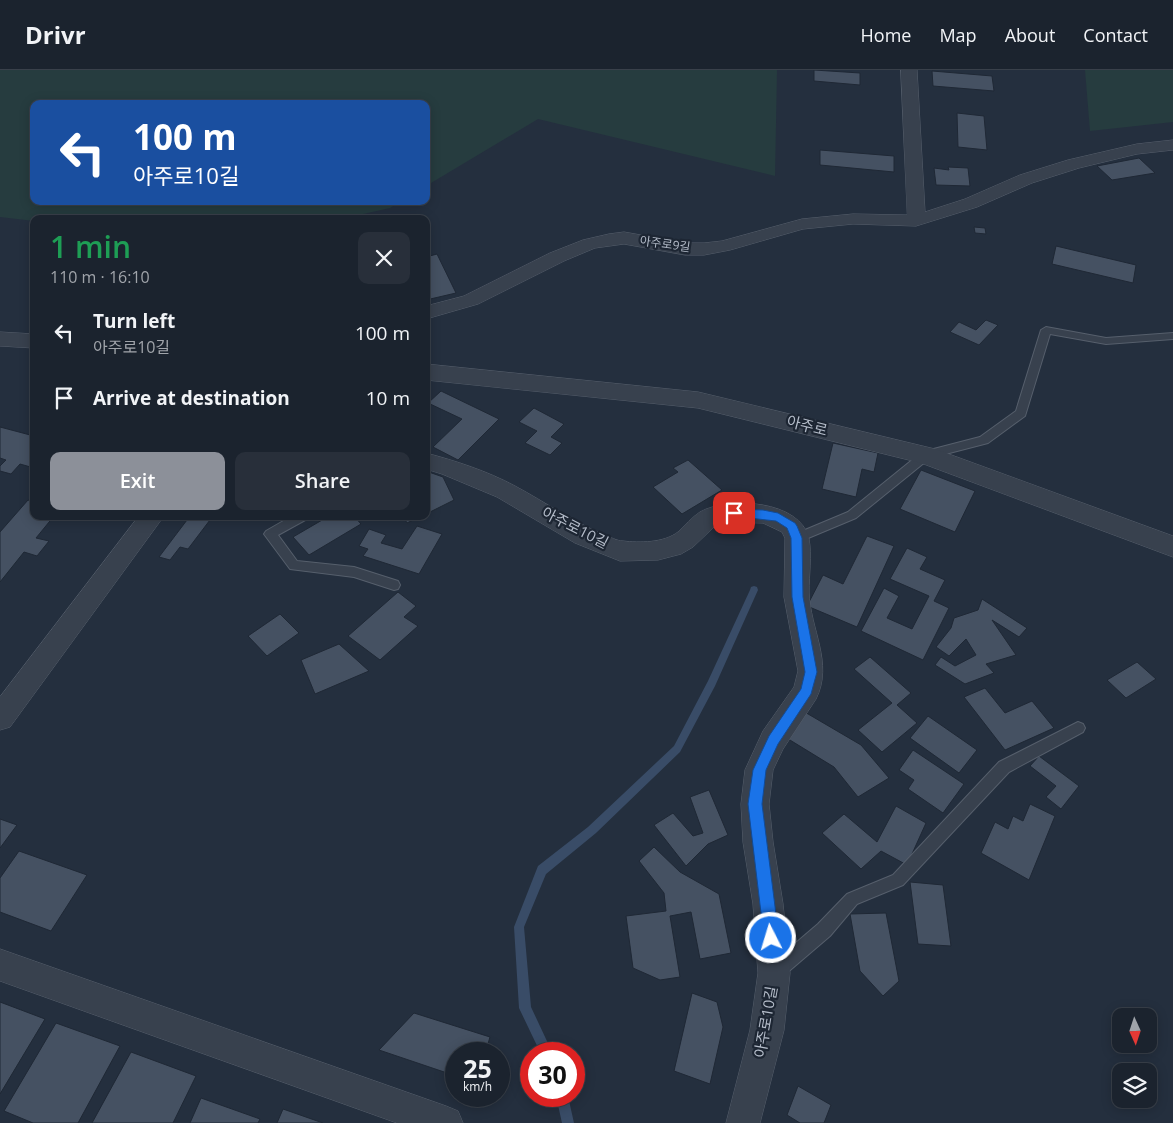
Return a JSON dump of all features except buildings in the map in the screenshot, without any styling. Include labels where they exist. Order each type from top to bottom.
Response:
[{"type":"street","points":[[909,70],[916,221]]},
{"type":"street","name":"아주로9길","points":[[430,312],[471,300],[556,257],[590,244],[624,238],[684,248],[704,249],[723,246],[802,224],[853,219],[916,221],[971,203],[1026,179],[1074,164],[1137,149],[1173,145]]},
{"type":"street","points":[[0,339],[30,341]]},
{"type":"street","name":"아주로","points":[[430,372],[698,400],[926,455],[1173,547]]},
{"type":"street","name":"아주로10길","points":[[430,462],[505,491],[583,536],[620,551],[658,550],[672,547],[685,540],[708,519],[723,513],[744,512],[778,518],[791,526],[797,538],[797,597],[811,672],[807,690],[774,740],[759,770],[755,804],[758,842],[768,904],[774,973],[767,1030],[743,1123]]},
{"type":"street","points":[[0,718],[149,520]]},
{"type":"street","points":[[0,965],[446,1123]]},
{"type":"lane","points":[[797,538],[852,515],[926,455],[984,440],[1021,413],[1046,330],[1106,341],[1173,336]]},
{"type":"lane","points":[[296,520],[270,534],[294,566],[354,572],[394,585]]},
{"type":"lane","points":[[774,973],[824,930],[852,899],[898,880],[1004,766],[1078,728]]},
{"type":"green space","points":[[0,70],[777,70],[775,176],[538,119],[430,184],[430,100],[30,100],[30,205],[395,205],[390,208],[359,215],[30,215],[30,221],[0,217]]},
{"type":"green space","points":[[1085,70],[1173,70],[1173,122],[1090,131]]},
{"type":"waterway","points":[[541,1042],[525,1008],[519,927],[542,870],[592,830],[677,749],[712,683],[754,590]]},
{"type":"waterway","points":[[564,1107],[568,1123]]},
{"type":"route","points":[[734,513],[763,514],[778,518],[791,526],[797,538],[797,597],[809,651],[811,672],[807,690],[774,740],[759,770],[755,804],[758,842],[768,904],[771,938]]}]
